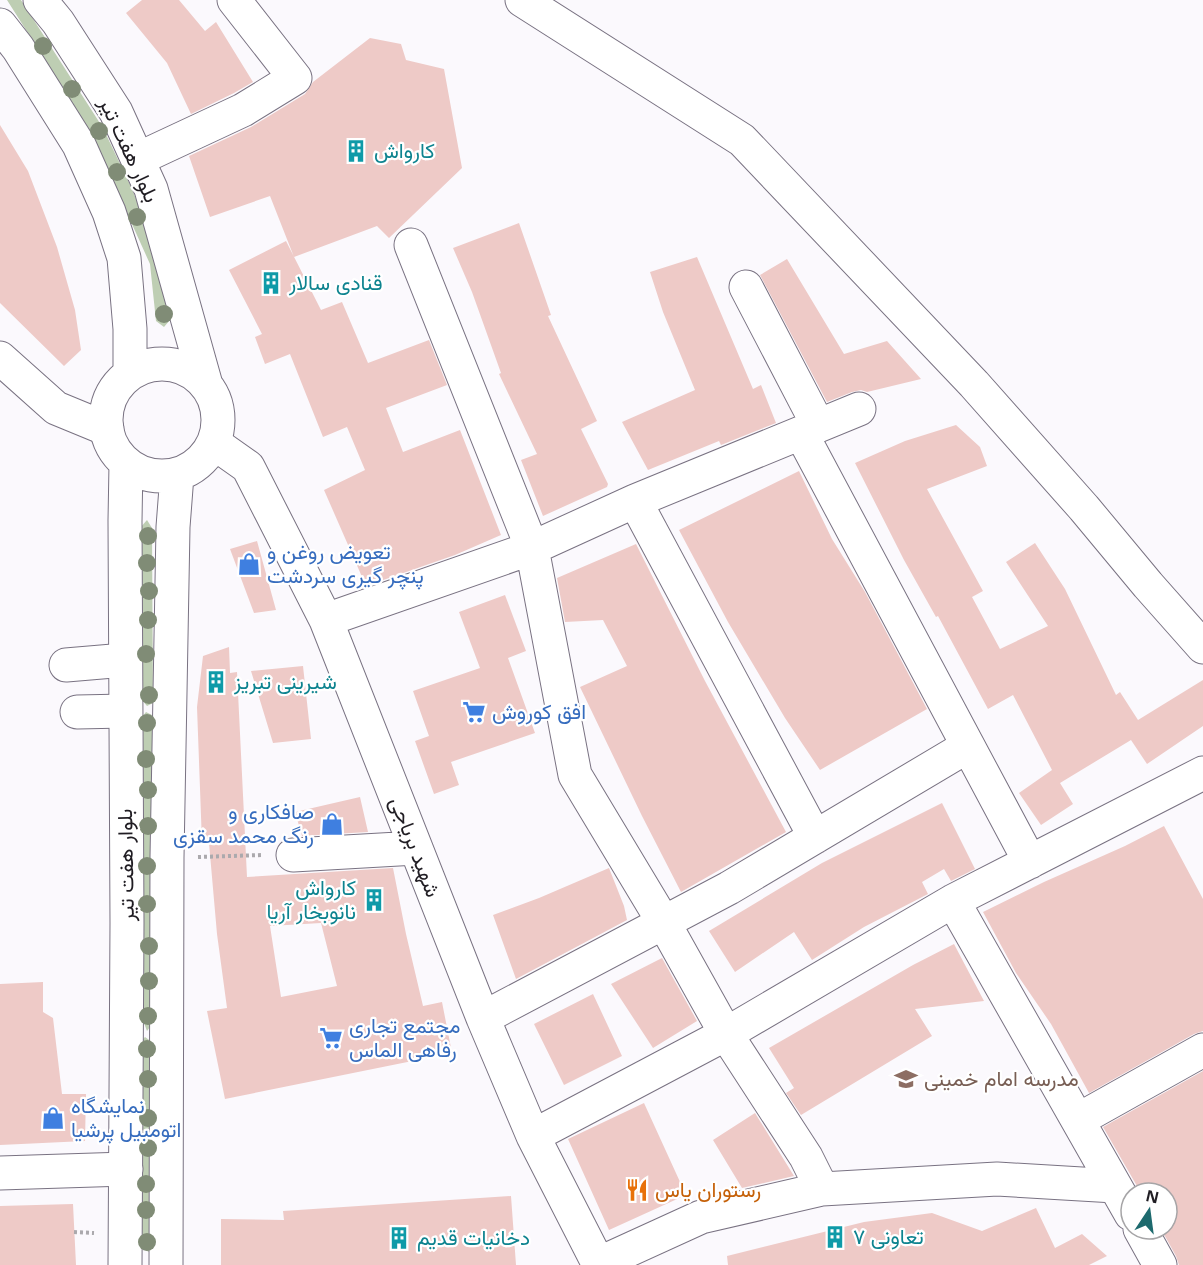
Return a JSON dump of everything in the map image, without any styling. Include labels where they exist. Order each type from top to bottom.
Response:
[{"type":"street","name":"بلوار هفت تیر","points":[[40,0],[58,22],[116,112],[151,189],[206,385]]},
{"type":"street","points":[[138,159],[243,110],[295,78],[234,0]]},
{"type":"street","points":[[522,0],[742,140],[982,393],[1203,647]]},
{"type":"street","name":"بلوار هفت تیر","points":[[0,25],[18,48],[80,145],[109,212],[124,258],[130,329],[130,374]]},
{"type":"street","points":[[411,245],[532,548],[575,775],[664,922],[726,1034],[806,1157],[822,1189]]},
{"type":"street","points":[[746,287],[810,429],[968,746],[1030,862]]},
{"type":"street","points":[[0,358],[56,408],[106,429]]},
{"type":"street","points":[[162,364],[178,366],[194,374],[206,385],[219,413],[214,443],[205,457],[192,468],[177,475],[159,477],[142,473],[126,464],[110,442],[106,429],[106,414],[110,398],[118,385],[130,374],[145,366],[162,364]]},
{"type":"street","points":[[326,620],[532,548],[635,501],[859,409]]},
{"type":"street","name":"شهید بریاجی","points":[[214,443],[248,466],[326,620],[483,1018],[533,1136],[599,1264]]},
{"type":"street","name":"بلوار هفت تیر","points":[[125,1265],[126,464]]},
{"type":"street","name":"بلوار هفت تیر","points":[[166,1265],[167,858],[173,539],[177,475]]},
{"type":"street","points":[[635,501],[815,837]]},
{"type":"street","points":[[66,665],[125,660]]},
{"type":"street","points":[[78,712],[125,711]]},
{"type":"street","points":[[483,1018],[729,888],[968,746]]},
{"type":"street","points":[[533,1136],[726,1034],[953,901],[1203,773]]},
{"type":"street","points":[[293,855],[416,848]]},
{"type":"street","points":[[953,901],[1119,1193]]},
{"type":"street","points":[[1078,1120],[1203,1050]]},
{"type":"street","points":[[0,1173],[126,1169]]},
{"type":"street","points":[[599,1264],[701,1217],[822,1189],[998,1179],[1119,1199]]},
{"type":"street","points":[[1146,1241],[1157,1264]]},
{"type":"path","points":[[167,858],[293,855]]},
{"type":"green space","points":[[7,0],[21,0],[103,128],[132,189],[161,260],[170,320],[164,327],[156,321],[150,264],[90,131]]},
{"type":"green space","points":[[147,520],[152,528],[153,703],[147,706],[142,700],[140,528]]},
{"type":"green space","points":[[146,712],[152,715],[153,1023],[147,1031],[144,1023],[143,716]]},
{"type":"green space","points":[[145,1037],[152,1042],[153,1245],[149,1252],[139,1247],[141,1041]]},
{"type":"building","points":[[142,0],[179,0],[205,31],[216,22],[253,82],[191,114],[167,63],[126,13]]},
{"type":"building","name":"کارواش","points":[[370,38],[401,44],[406,60],[444,69],[462,168],[389,238],[377,226],[294,257],[270,196],[210,217],[189,156],[251,127],[305,94],[313,82]]},
{"type":"building","points":[[0,125],[28,171],[57,247],[75,310],[81,350],[64,366],[0,303]]},
{"type":"building","points":[[519,223],[551,315],[548,316],[597,421],[581,429],[608,484],[607,487],[543,516],[521,460],[537,454],[499,374],[501,373],[472,292],[453,248]]},
{"type":"building","points":[[286,241],[321,310],[342,302],[368,363],[429,340],[447,385],[386,408],[403,452],[460,430],[501,535],[455,555],[366,586],[324,490],[365,470],[347,427],[323,437],[290,354],[265,364],[255,337],[262,334],[229,270]]},
{"type":"building","points":[[697,257],[753,389],[761,385],[776,423],[721,445],[719,441],[648,470],[622,422],[695,390],[663,312],[650,272]]},
{"type":"building","points":[[787,259],[844,354],[887,341],[921,379],[867,392],[861,390],[852,392],[827,402],[760,275]]},
{"type":"building","points":[[956,425],[980,447],[987,466],[927,489],[983,591],[972,597],[1000,649],[1048,626],[1006,562],[1035,543],[1065,589],[1116,695],[1120,692],[1138,720],[1203,680],[1203,726],[1147,764],[1131,740],[1060,783],[1073,804],[1041,825],[1019,793],[1052,770],[1013,695],[988,709],[938,616],[936,617],[904,560],[855,463],[905,441]]},
{"type":"building","points":[[799,471],[832,539],[865,592],[927,709],[820,770],[785,718],[728,622],[679,530]]},
{"type":"building","points":[[257,541],[276,610],[254,613],[230,549]]},
{"type":"building","points":[[636,544],[705,681],[786,832],[681,892],[580,687],[627,666],[603,620],[565,622],[557,578]]},
{"type":"building","name":"افق کوروش","points":[[505,595],[526,651],[508,658],[535,733],[451,762],[459,785],[434,794],[415,741],[429,736],[413,691],[480,668],[459,612]]},
{"type":"building","points":[[229,647],[230,673],[237,672],[247,877],[393,868],[423,1006],[442,1002],[452,1053],[225,1099],[207,1011],[227,1008],[217,934],[209,843],[202,843],[197,707],[203,656]],"holes":[[[321,923],[337,986],[281,997],[270,926]]]},
{"type":"building","points":[[303,666],[311,739],[273,743],[251,671]]},
{"type":"building","name":"صافکاری و رنگ محمد سقزی","points":[[360,797],[368,832],[302,836],[295,812]]},
{"type":"building","points":[[942,803],[975,869],[951,881],[944,869],[922,882],[928,894],[864,927],[812,960],[794,932],[735,972],[709,931],[822,863]]},
{"type":"building","points":[[1164,826],[1203,899],[1203,1031],[1089,1093],[1051,1024],[1016,973],[983,912]]},
{"type":"building","points":[[609,868],[627,920],[516,979],[493,915]]},
{"type":"building","points":[[954,944],[984,1001],[915,1009],[932,1036],[801,1115],[786,1093],[794,1088],[769,1048]]},
{"type":"building","points":[[662,958],[697,1021],[653,1048],[611,984]]},
{"type":"building","points":[[43,982],[43,1012],[53,1018],[62,1094],[86,1094],[85,1141],[0,1145],[0,984]]},
{"type":"building","points":[[593,994],[622,1056],[564,1085],[534,1024]]},
{"type":"building","points":[[1203,1071],[1203,1265],[1179,1265],[1168,1241],[1179,1241],[1179,1181],[1134,1181],[1103,1127]]},
{"type":"building","points":[[644,1103],[686,1195],[609,1230],[568,1139]]},
{"type":"building","points":[[755,1113],[794,1176],[742,1188],[713,1140]]},
{"type":"building","name":"دخانیات قدیم","points":[[511,1196],[516,1265],[221,1265],[221,1219],[284,1220],[283,1211]]},
{"type":"building","points":[[73,1204],[76,1265],[0,1265],[0,1206]]},
{"type":"building","points":[[1036,1208],[1055,1248],[1082,1234],[1107,1256],[1089,1265],[728,1265],[727,1256],[864,1222],[932,1213],[982,1231]]},
{"type":"place","name":"کارواش","points":[[356,151]]},
{"type":"place","name":"قنادی سالار","points":[[271,283]]},
{"type":"place","name":"تعویض روغن و پنچر گیری سردشت","points":[[249,564]]},
{"type":"place","name":"شیرینی تبریز","points":[[216,682]]},
{"type":"place","name":"افق کوروش","points":[[474,712]]},
{"type":"place","name":"صافکاری و رنگ محمد سقزی","points":[[332,824]]},
{"type":"place","name":"کارواش نانوبخار آریا","points":[[374,900]]},
{"type":"place","name":"مجتمع تجاری رفاهی الماس","points":[[331,1038]]},
{"type":"place","name":"مدرسه امام خمینی","points":[[906,1079]]},
{"type":"place","name":"نمایشگاه اتومبیل پرشیا","points":[[53,1118]]},
{"type":"place","name":"رستوران یاس","points":[[637,1190]]},
{"type":"place","name":"تعاونی ۷","points":[[835,1237]]},
{"type":"place","name":"دخانیات قدیم","points":[[399,1238]]}]
